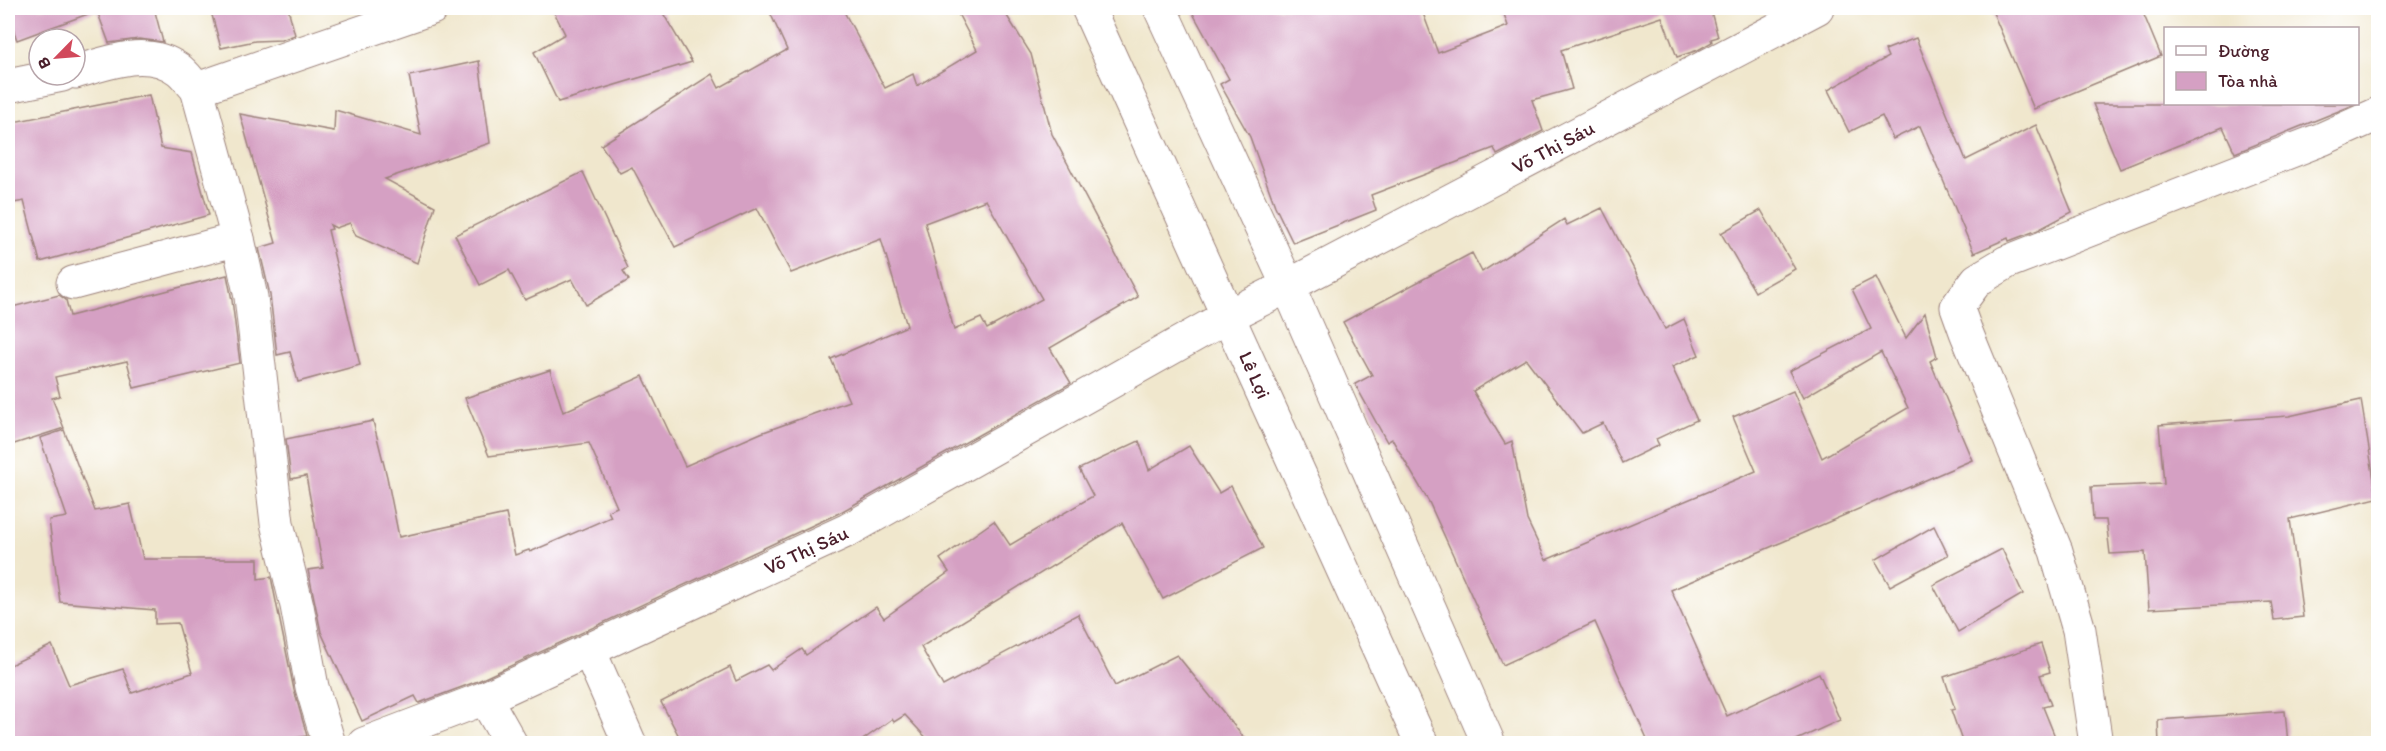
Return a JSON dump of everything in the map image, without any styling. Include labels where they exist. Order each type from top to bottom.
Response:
[{"type":"street","points":[[197,89],[432,8]]},
{"type":"street","name":"Lê Lợi","points":[[1088,8],[1422,744]]},
{"type":"street","points":[[1160,8],[1288,286],[1489,744]]},
{"type":"street","name":"Võ Thị Sáu","points":[[364,744],[485,698],[848,530],[1228,316],[1817,8]]},
{"type":"street","points":[[87,69],[132,56],[156,59],[177,69],[197,89],[238,238],[251,297],[277,523],[297,606],[312,687],[329,744]]},
{"type":"street","points":[[8,86],[27,82]]},
{"type":"street","points":[[2096,744],[2079,630],[2056,551],[1965,332],[1957,307],[1977,280],[2007,262],[2322,139],[2379,114]]},
{"type":"street","points":[[73,283],[238,238]]},
{"type":"street","points":[[590,650],[630,744]]},
{"type":"street","points":[[485,698],[511,744]]},
{"type":"building","points":[[8,8],[95,8],[96,11],[52,27],[27,27],[27,36],[17,40],[8,15]]},
{"type":"building","points":[[96,8],[154,8],[163,42],[139,39],[109,43]]},
{"type":"building","points":[[210,8],[288,8],[295,35],[281,40],[255,41],[221,48]]},
{"type":"building","points":[[552,8],[660,8],[692,62],[558,102],[534,52],[565,34]]},
{"type":"building","points":[[768,8],[842,8],[885,88],[913,74],[917,86],[977,50],[955,8],[1002,8],[1031,54],[1052,134],[1138,297],[1050,348],[1071,383],[839,513],[478,681],[419,703],[415,696],[362,721],[321,632],[308,570],[323,568],[306,476],[291,479],[286,439],[373,421],[399,537],[506,514],[515,555],[529,550],[530,552],[611,517],[608,511],[617,507],[589,443],[489,456],[465,398],[550,370],[563,412],[643,376],[685,466],[761,433],[849,401],[831,359],[907,326],[881,239],[791,273],[757,208],[675,247],[632,167],[620,173],[601,145],[712,74],[719,88],[787,50]],"holes":[[[986,200],[1042,299],[987,329],[981,318],[954,330],[925,223]]]},
{"type":"building","points":[[1190,8],[1421,8],[1438,53],[1508,26],[1502,8],[1710,8],[1718,37],[1711,39],[1712,42],[1698,50],[1677,57],[1662,17],[1561,50],[1572,89],[1532,100],[1543,131],[1497,155],[1494,148],[1371,195],[1376,210],[1293,243],[1275,206],[1250,137],[1220,84],[1229,79]]},
{"type":"building","points":[[1991,8],[2141,8],[2161,56],[2034,109]]},
{"type":"building","points":[[1916,38],[1966,160],[2036,125],[2072,212],[2038,230],[2009,241],[2008,238],[1974,253],[1920,126],[1893,139],[1882,116],[1849,132],[1828,90],[1888,57],[1885,50]]},
{"type":"building","points":[[479,61],[490,143],[385,179],[435,206],[417,263],[356,236],[350,223],[336,228],[330,225],[332,229],[328,230],[360,365],[298,382],[290,352],[277,355],[270,295],[259,248],[276,243],[240,114],[334,131],[335,110],[421,135],[409,76]]},
{"type":"building","points":[[149,95],[161,148],[192,153],[209,215],[40,262],[24,201],[8,204],[8,123]]},
{"type":"building","points":[[2093,104],[2354,105],[2235,153],[2223,127],[2120,169]]},
{"type":"building","points":[[583,172],[628,268],[623,271],[629,280],[586,305],[572,279],[525,300],[509,270],[480,285],[455,235]]},
{"type":"building","points":[[1602,208],[1665,329],[1684,319],[1699,355],[1672,367],[1697,420],[1656,439],[1659,445],[1622,463],[1603,423],[1582,433],[1526,359],[1473,391],[1505,444],[1512,441],[1527,520],[1546,560],[1756,471],[1733,417],[1793,391],[1822,458],[1908,408],[1881,352],[1803,398],[1789,371],[1871,329],[1852,289],[1876,277],[1906,338],[1925,313],[1937,357],[1930,361],[1972,460],[1671,590],[1727,716],[1819,673],[1840,720],[1788,744],[1649,744],[1595,622],[1503,665],[1429,502],[1392,439],[1387,442],[1355,384],[1372,375],[1343,322],[1472,253],[1482,272],[1564,219],[1567,225]]},
{"type":"building","points":[[1761,210],[1795,269],[1755,292],[1721,233]]},
{"type":"building","points":[[227,275],[240,363],[134,388],[127,361],[55,377],[60,396],[52,398],[64,428],[8,446],[8,308],[59,295],[66,300],[70,316]]},
{"type":"building","points":[[2361,400],[2377,498],[2290,519],[2303,617],[2274,620],[2271,602],[2149,609],[2145,552],[2110,554],[2106,520],[2093,520],[2091,487],[2164,484],[2159,425],[2289,416]]},
{"type":"building","points":[[64,430],[95,511],[130,504],[143,559],[258,559],[258,579],[271,577],[294,690],[307,736],[288,739],[289,744],[8,744],[8,666],[52,645],[69,685],[123,669],[132,693],[192,673],[178,623],[155,624],[155,610],[60,602],[49,520],[67,517],[40,438]]},
{"type":"building","points":[[1139,441],[1149,470],[1189,446],[1219,493],[1231,486],[1263,548],[1163,599],[1122,523],[921,647],[943,686],[1078,614],[1115,686],[1177,655],[1249,744],[932,744],[905,715],[894,722],[892,719],[857,744],[683,744],[661,702],[730,667],[736,681],[767,665],[771,670],[802,649],[806,655],[876,607],[884,618],[949,572],[940,559],[994,521],[1010,545],[1093,496],[1079,469]]},
{"type":"building","points":[[1934,526],[1948,555],[1890,586],[1875,560]]},
{"type":"building","points":[[2002,549],[2023,594],[1958,632],[1933,585]]},
{"type":"building","points":[[2041,644],[2050,672],[2040,675],[2051,705],[2043,707],[2058,744],[1963,744],[1951,710],[1955,709],[1944,677]]},
{"type":"building","points":[[2285,711],[2288,744],[2159,744],[2158,720]]}]
